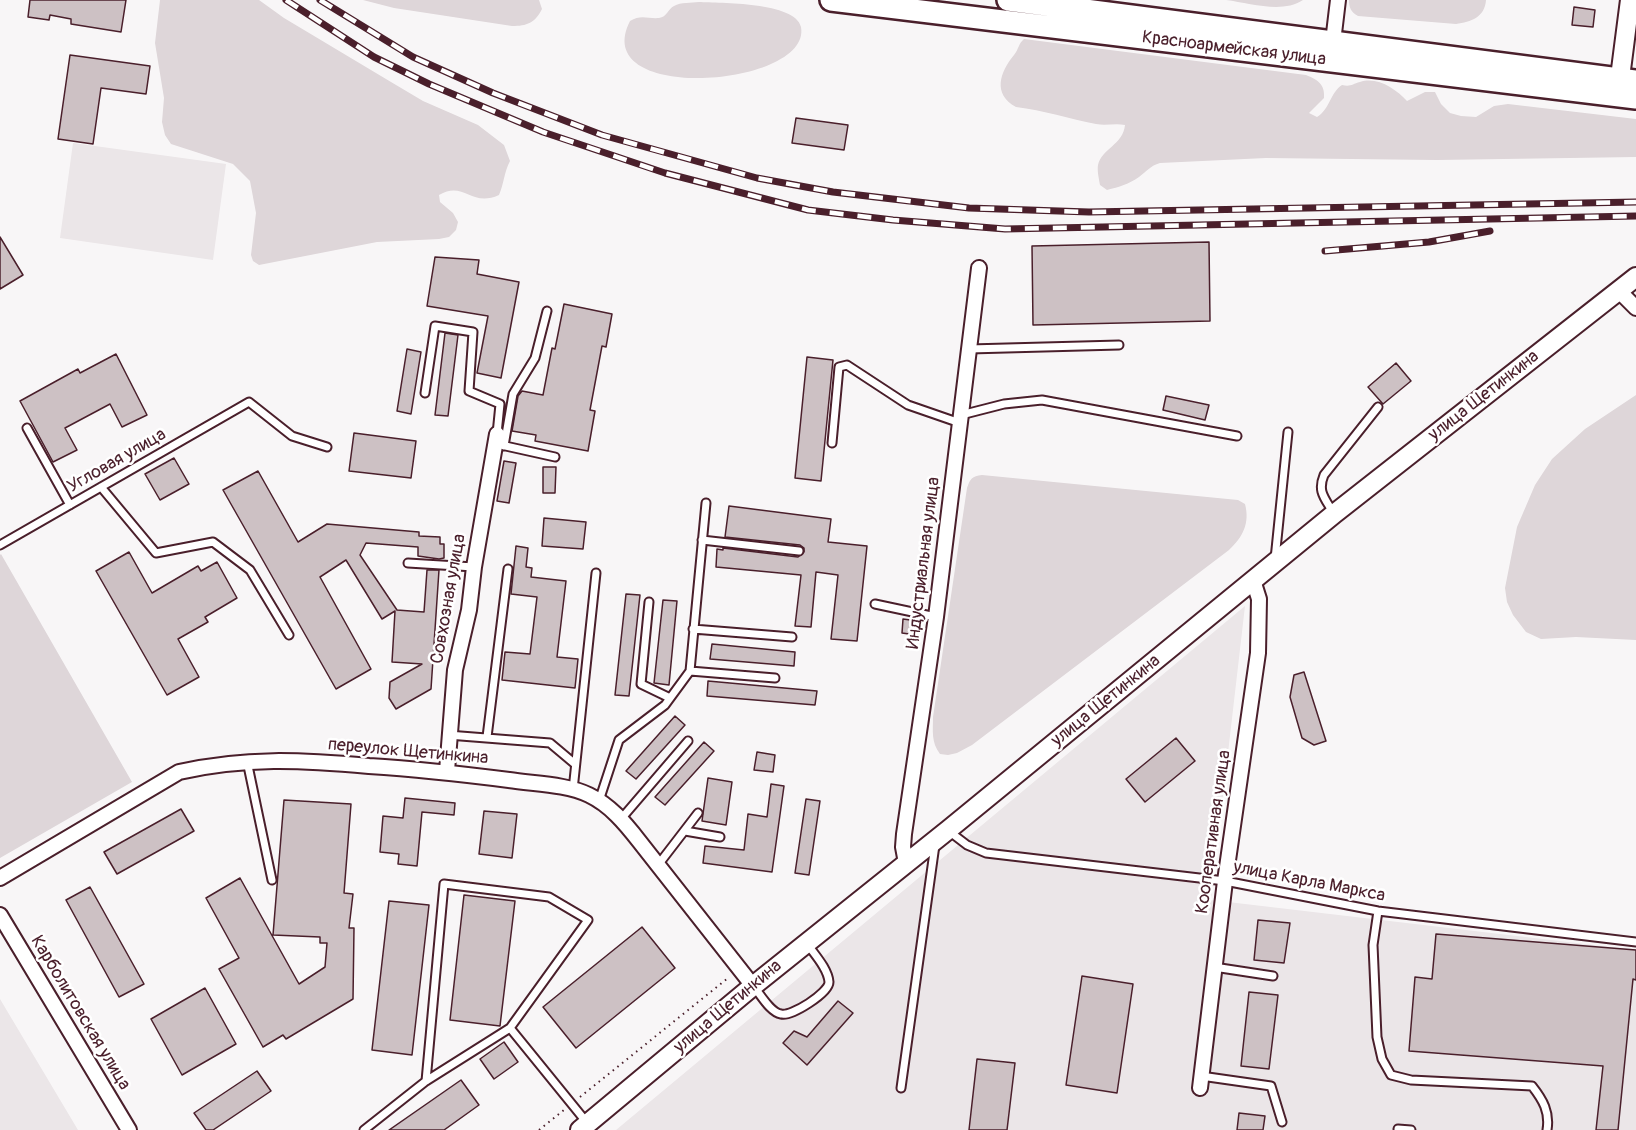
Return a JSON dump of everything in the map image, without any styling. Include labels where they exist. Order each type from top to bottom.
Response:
[{"type":"main road","name":"Красноармейская улица","points":[[831,0],[1006,7],[1333,42],[1627,89]]},
{"type":"main road","name":"Красноармейская улица","points":[[1006,7],[1627,89]]},
{"type":"street","points":[[1333,42],[1338,0]]},
{"type":"street","points":[[1627,89],[1630,0]]},
{"type":"street","name":"Индустриальная улица","points":[[906,862],[903,834],[936,617],[979,268]]},
{"type":"street","name":"улица Щетинкина","points":[[584,1127],[753,986],[1275,561],[1636,277]]},
{"type":"street","points":[[1619,291],[1636,308]]},
{"type":"street","name":"Совхозная улица","points":[[447,771],[454,670],[469,610],[474,567],[499,441]]},
{"type":"street","name":"Кооперативная улица","points":[[1200,1082],[1225,881],[1258,653],[1258,598],[1253,580]]},
{"type":"street","name":"переулок Щетинкина","points":[[0,878],[179,772],[211,765],[247,761],[316,762],[447,771],[573,790],[599,801],[621,819],[753,986]]},
{"type":"street","name":"Карболитовская улица","points":[[0,915],[129,1130]]},
{"type":"lane","points":[[499,441],[513,394],[535,358],[547,311]]},
{"type":"lane","points":[[424,393],[435,326],[473,332],[469,391],[500,404],[499,441]]},
{"type":"lane","points":[[969,349],[1119,345]]},
{"type":"lane","points":[[832,443],[839,367],[847,364],[908,405],[960,419],[1004,404],[1042,400],[1237,436]]},
{"type":"lane","name":"Угловая улица","points":[[0,545],[249,402],[292,436],[327,447]]},
{"type":"lane","points":[[1334,514],[1320,490],[1320,484],[1324,475],[1378,407]]},
{"type":"lane","points":[[27,428],[70,505]]},
{"type":"lane","points":[[1275,561],[1288,432]]},
{"type":"lane","points":[[499,441],[555,457]]},
{"type":"lane","points":[[101,487],[156,553],[213,542],[250,570],[289,635]]},
{"type":"lane","points":[[599,801],[619,740],[664,705],[690,671],[706,503]]},
{"type":"lane","points":[[702,540],[799,551]]},
{"type":"lane","points":[[408,563],[474,567]]},
{"type":"lane","points":[[487,737],[508,569]]},
{"type":"lane","points":[[573,790],[596,573]]},
{"type":"lane","points":[[649,602],[641,684],[670,698]]},
{"type":"lane","points":[[874,604],[936,617]]},
{"type":"lane","points":[[693,629],[792,638]]},
{"type":"lane","points":[[690,671],[775,678]]},
{"type":"lane","points":[[448,735],[550,743],[575,764]]},
{"type":"lane","points":[[621,819],[688,741]]},
{"type":"lane","points":[[247,761],[272,880]]},
{"type":"lane","points":[[658,865],[698,813]]},
{"type":"lane","points":[[685,831],[720,837]]},
{"type":"lane","points":[[901,1088],[942,834]]},
{"type":"lane","name":"улица Карла Маркса","points":[[942,834],[986,854],[1225,881],[1378,911],[1636,942]]},
{"type":"lane","points":[[364,1130],[426,1081],[510,1028],[588,920],[549,897],[444,884],[426,1081]]},
{"type":"lane","points":[[1378,911],[1372,945],[1377,1037],[1382,1059],[1391,1075],[1411,1080],[1532,1086],[1542,1099],[1549,1118],[1547,1130]]},
{"type":"lane","points":[[753,986],[773,1010],[781,1015],[792,1013],[821,995],[829,981],[807,942]]},
{"type":"lane","points":[[1214,967],[1273,976]]},
{"type":"lane","points":[[510,1028],[571,1104],[584,1127]]},
{"type":"lane","points":[[1200,1082],[1271,1086],[1282,1122]]},
{"type":"lane","points":[[1398,1129],[1411,1130]]},
{"type":"path","points":[[538,1130],[739,969]]},
{"type":"shaded area","points":[[160,0],[259,0],[284,18],[423,101],[478,125],[504,145],[510,161],[499,195],[481,198],[455,190],[439,195],[440,202],[453,213],[458,222],[456,230],[449,237],[377,242],[259,265],[253,261],[251,255],[256,213],[250,181],[233,164],[171,144],[165,135],[162,122],[164,98],[155,43]]},
{"type":"shaded area","points":[[363,0],[539,0],[542,9],[530,23],[512,26],[394,8]]},
{"type":"shaded area","points":[[1226,0],[1303,0],[1295,4],[1276,7]]},
{"type":"shaded area","points":[[1349,0],[1486,0],[1480,15],[1467,22],[1456,24],[1358,16],[1351,10]]},
{"type":"shaded area","points":[[699,2],[772,8],[786,13],[796,19],[801,27],[795,47],[773,63],[740,74],[704,78],[668,76],[640,66],[625,48],[630,21],[641,17],[662,17],[672,7],[683,3]]},
{"type":"shaded area","points":[[1024,39],[1306,75],[1317,81],[1323,89],[1324,98],[1309,113],[1317,117],[1325,110],[1335,92],[1342,85],[1373,81],[1386,85],[1407,101],[1425,92],[1435,92],[1441,104],[1450,113],[1461,116],[1476,117],[1494,106],[1508,104],[1636,119],[1636,157],[1437,160],[1266,158],[1160,163],[1131,182],[1107,190],[1100,185],[1098,165],[1104,154],[1117,142],[1125,125],[1096,124],[1016,107],[1008,102],[1001,89],[1002,75]]},
{"type":"shaded area","points":[[73,143],[226,164],[213,260],[60,238]]},
{"type":"shaded area","points":[[1636,395],[1636,640],[1576,637],[1541,639],[1526,632],[1513,615],[1507,602],[1505,588],[1517,527],[1535,485],[1552,459],[1585,429]]},
{"type":"shaded area","points":[[982,475],[1238,500],[1245,504],[1247,517],[1242,535],[1229,550],[972,745],[957,753],[940,754],[934,741],[933,717],[967,488],[972,478]]},
{"type":"shaded area","points":[[0,555],[132,782],[0,858]]},
{"type":"shaded area","points":[[1245,606],[1211,900],[1636,950],[1636,1130],[616,1130]]},
{"type":"shaded area","points":[[0,999],[78,1130],[0,1130]]},
{"type":"building","points":[[30,0],[126,0],[121,32],[71,24],[71,19],[50,15],[49,20],[28,17]]},
{"type":"building","points":[[1574,7],[1595,10],[1593,27],[1572,25]]},
{"type":"building","points":[[70,55],[150,66],[146,94],[101,88],[93,144],[58,139]]},
{"type":"building","points":[[796,118],[848,125],[844,150],[792,143]]},
{"type":"building","points":[[0,237],[23,275],[0,289]]},
{"type":"building","points":[[1209,242],[1210,321],[1033,325],[1032,246]]},
{"type":"building","points":[[435,257],[479,260],[477,274],[519,282],[501,378],[477,373],[488,316],[427,306]]},
{"type":"building","points":[[564,304],[612,314],[606,347],[602,346],[590,410],[595,411],[588,451],[535,441],[536,435],[512,431],[518,396],[522,391],[543,395]]},
{"type":"building","points":[[445,333],[458,335],[448,416],[435,415]]},
{"type":"building","points":[[407,349],[421,352],[411,414],[397,411]]},
{"type":"building","points":[[116,354],[147,415],[122,427],[110,404],[65,428],[77,450],[53,462],[20,401],[78,369],[80,373]]},
{"type":"building","points":[[807,357],[833,360],[821,481],[795,478]]},
{"type":"building","points":[[1396,363],[1411,381],[1383,404],[1368,387]]},
{"type":"building","points":[[1166,396],[1209,405],[1205,420],[1163,410]]},
{"type":"building","points":[[354,433],[416,441],[411,478],[349,471]]},
{"type":"building","points":[[174,458],[189,484],[160,500],[145,474]]},
{"type":"building","points":[[504,461],[516,463],[509,503],[497,501]]},
{"type":"building","points":[[543,467],[556,467],[555,493],[543,493]]},
{"type":"building","points":[[258,471],[298,542],[327,524],[419,532],[419,536],[440,537],[440,544],[444,544],[444,558],[418,556],[418,547],[366,543],[360,555],[397,610],[424,612],[427,570],[439,570],[431,689],[396,709],[389,698],[390,682],[422,664],[392,662],[395,611],[382,619],[346,560],[320,577],[371,669],[336,689],[223,490]]},
{"type":"building","points":[[729,506],[831,519],[828,542],[867,546],[857,641],[831,639],[838,575],[816,572],[811,627],[795,626],[801,575],[716,567],[717,549],[798,557],[804,552],[804,548],[800,545],[725,537]]},
{"type":"building","points":[[544,518],[586,522],[583,549],[542,546]]},
{"type":"building","points":[[516,546],[528,548],[526,567],[532,568],[531,577],[566,581],[557,657],[578,659],[575,688],[502,680],[505,652],[530,654],[537,597],[511,594]]},
{"type":"building","points":[[129,552],[152,593],[198,566],[201,571],[217,562],[237,598],[205,617],[208,622],[178,639],[199,677],[167,695],[96,571]]},
{"type":"building","points":[[626,594],[640,595],[629,696],[615,695]]},
{"type":"building","points":[[663,600],[677,601],[669,685],[654,683]]},
{"type":"building","points":[[903,619],[918,621],[916,635],[902,633]]},
{"type":"building","points":[[712,644],[795,652],[794,666],[710,659]]},
{"type":"building","points":[[1304,672],[1326,741],[1314,745],[1302,738],[1290,697],[1294,675]]},
{"type":"building","points":[[708,681],[817,691],[815,705],[707,696]]},
{"type":"building","points":[[675,716],[685,725],[636,779],[626,771]]},
{"type":"building","points":[[1176,738],[1195,761],[1145,802],[1126,779]]},
{"type":"building","points":[[704,742],[714,751],[665,805],[655,797]]},
{"type":"building","points":[[757,752],[775,755],[773,772],[754,770]]},
{"type":"building","points":[[708,778],[732,782],[726,825],[702,821]]},
{"type":"building","points":[[771,784],[784,786],[772,872],[703,863],[705,846],[744,850],[748,814],[767,817]]},
{"type":"building","points":[[405,798],[455,803],[454,815],[422,812],[417,866],[398,864],[399,854],[380,852],[383,816],[403,818]]},
{"type":"building","points":[[806,799],[820,801],[809,875],[795,873]]},
{"type":"building","points":[[284,800],[351,804],[344,893],[353,894],[349,928],[354,928],[353,999],[286,1039],[283,1035],[263,1047],[219,969],[239,958],[206,898],[240,878],[299,984],[325,967],[327,943],[320,943],[320,937],[273,935]]},
{"type":"building","points":[[181,809],[194,831],[117,874],[104,852]]},
{"type":"building","points":[[484,811],[517,814],[512,858],[479,854]]},
{"type":"building","points":[[90,887],[144,984],[119,997],[66,900]]},
{"type":"building","points":[[464,895],[515,901],[500,1026],[450,1020]]},
{"type":"building","points":[[389,901],[429,905],[412,1055],[372,1050]]},
{"type":"building","points":[[1258,920],[1290,923],[1284,963],[1254,960]]},
{"type":"building","points":[[642,927],[675,968],[576,1048],[543,1007]]},
{"type":"building","points":[[1436,934],[1636,950],[1636,980],[1633,979],[1618,1130],[1596,1130],[1603,1066],[1409,1051],[1415,977],[1432,979]]},
{"type":"building","points":[[1082,976],[1133,984],[1117,1093],[1066,1085]]},
{"type":"building","points":[[205,988],[236,1044],[182,1075],[151,1019]]},
{"type":"building","points":[[1249,992],[1278,995],[1269,1069],[1241,1066]]},
{"type":"building","points":[[838,1001],[853,1013],[807,1065],[783,1043],[794,1031],[807,1037]]},
{"type":"building","points":[[504,1042],[518,1062],[494,1079],[480,1059]]},
{"type":"building","points":[[977,1059],[1015,1063],[1007,1130],[969,1130]]},
{"type":"building","points":[[257,1071],[271,1091],[213,1130],[206,1130],[194,1113]]},
{"type":"building","points":[[461,1080],[479,1105],[444,1130],[389,1130]]},
{"type":"building","points":[[1239,1113],[1265,1116],[1263,1130],[1237,1130]]},
{"type":"railway","points":[[286,0],[374,57],[429,84],[543,132],[665,173],[808,210],[1005,229],[1636,216]]},
{"type":"railway","points":[[320,0],[413,57],[493,93],[602,135],[757,178],[833,192],[969,208],[1089,212],[1636,202]]},
{"type":"railway","points":[[1325,251],[1429,242],[1490,231]]}]
